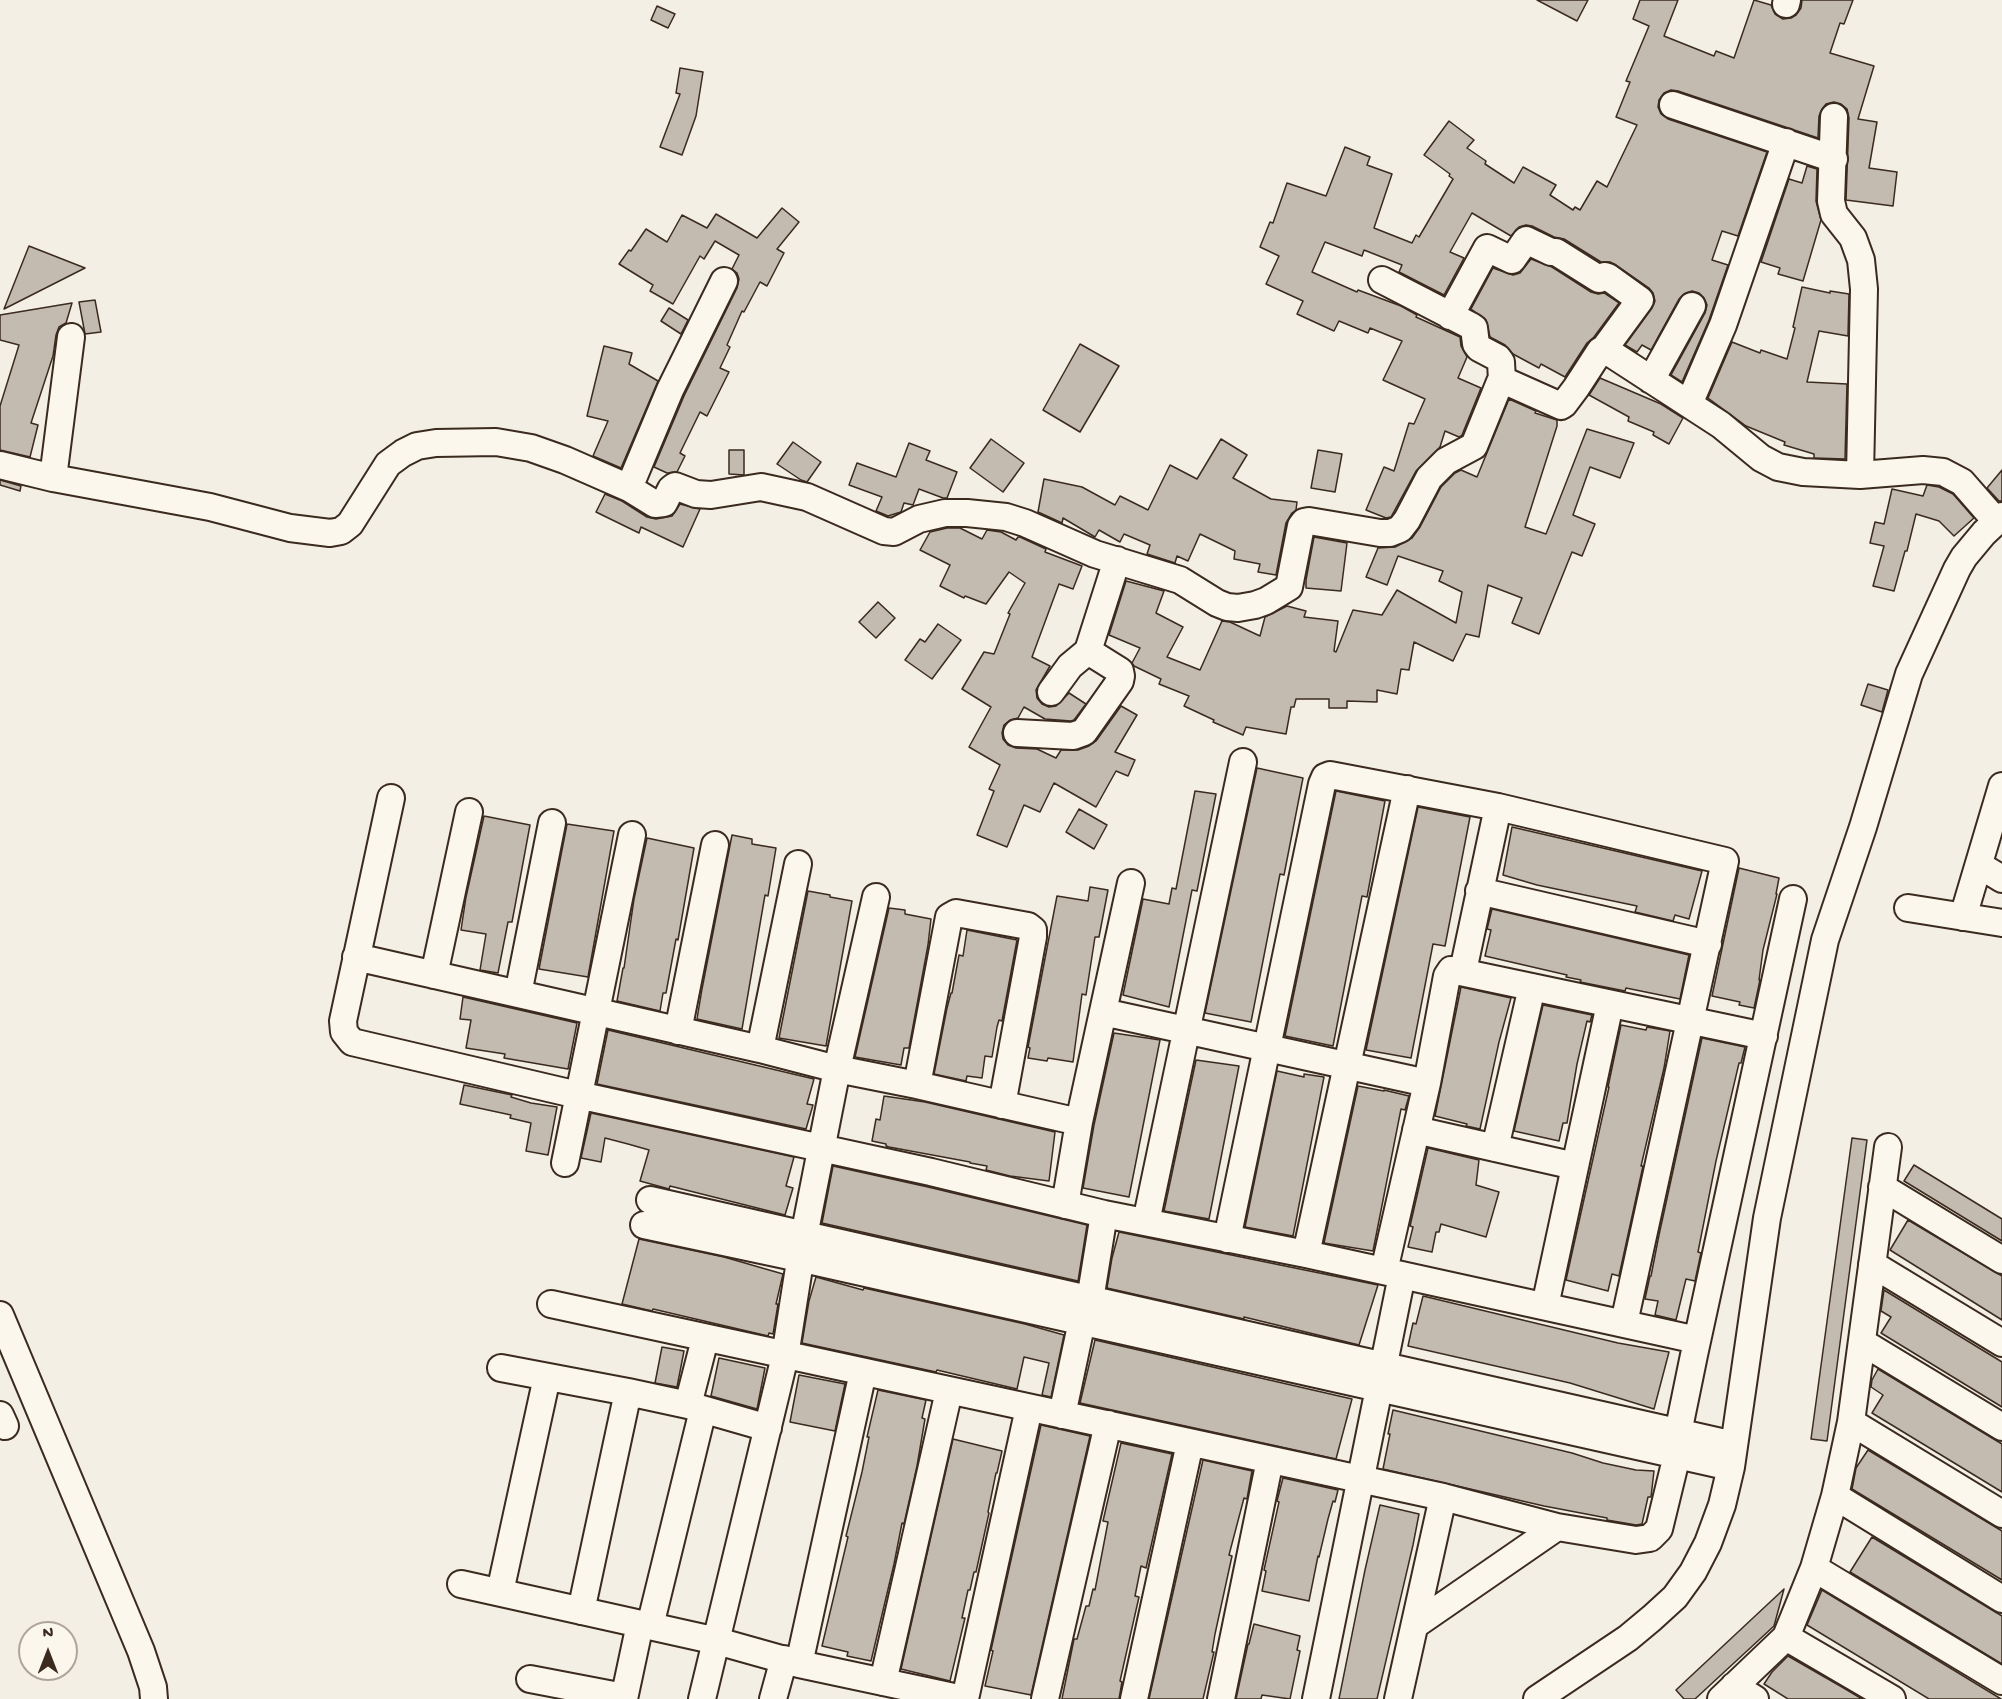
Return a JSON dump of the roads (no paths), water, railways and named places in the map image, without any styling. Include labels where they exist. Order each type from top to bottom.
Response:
[{"type":"street","points":[[1673,105],[1834,159]]},
{"type":"street","points":[[1834,117],[1831,201],[1833,214],[1853,238],[1861,260],[1864,289],[1860,474]]},
{"type":"street","points":[[1689,404],[1723,325],[1786,142]]},
{"type":"street","points":[[1450,316],[1487,248],[1512,260],[1527,240],[1556,252],[1599,279],[1608,277],[1640,300],[1604,349],[1599,351],[1576,388],[1561,406],[1502,381]]},
{"type":"street","points":[[1382,280],[1474,328],[1476,344],[1479,348],[1498,358],[1502,366],[1502,381]]},
{"type":"street","points":[[629,488],[670,390],[724,281]]},
{"type":"street","points":[[1651,380],[1692,306]]},
{"type":"street","points":[[52,478],[70,337]]},
{"type":"street","points":[[1537,1699],[1628,1638],[1652,1618],[1675,1596],[1693,1572],[1708,1543],[1722,1505],[1733,1456],[1767,1218],[1825,940],[1863,827],[1909,674],[1964,557],[1999,519],[1962,482],[1943,472],[1923,470],[1860,474],[1803,472],[1778,466],[1761,458],[1721,425],[1604,349]]},
{"type":"street","points":[[0,465],[52,478],[210,507],[290,528],[330,533],[341,531],[350,524],[388,464],[417,446],[436,443],[496,442],[531,448],[565,460],[629,488],[655,504],[664,503],[675,486],[696,494],[711,495],[761,487],[807,497],[884,531],[894,532],[919,519],[945,513],[1006,517],[1095,554],[1180,580],[1227,607],[1255,605],[1274,597],[1289,587],[1301,526],[1304,522],[1380,532],[1400,529],[1429,478],[1446,461],[1474,446],[1497,385],[1502,381]]},
{"type":"street","points":[[1051,692],[1070,666],[1088,651],[1117,560]]},
{"type":"street","points":[[1017,733],[1073,736],[1084,732],[1120,681],[1121,676],[1120,671],[1088,651]]},
{"type":"street","points":[[1146,1222],[1243,762]]},
{"type":"street","points":[[1227,1239],[1325,777],[1330,775],[1498,807],[1725,861],[1624,1323]]},
{"type":"street","points":[[1306,1254],[1407,789]]},
{"type":"street","points":[[1963,917],[2002,789]]},
{"type":"street","points":[[391,798],[343,1026],[344,1032],[352,1042],[578,1095],[931,1172],[1104,1214],[1306,1254],[1697,1340]]},
{"type":"street","points":[[1463,971],[1498,807]]},
{"type":"street","points":[[434,975],[469,812]]},
{"type":"street","points":[[518,994],[552,823]]},
{"type":"street","points":[[564,1163],[632,835]]},
{"type":"street","points":[[678,1031],[716,845]]},
{"type":"street","points":[[760,1049],[798,864]]},
{"type":"street","points":[[1979,865],[2002,879]]},
{"type":"street","points":[[1065,1205],[1079,1122],[1131,883]]},
{"type":"street","points":[[1479,891],[1708,944]]},
{"type":"street","points":[[702,1699],[785,1356],[802,1247],[821,1149],[876,897]]},
{"type":"street","points":[[551,1304],[1443,1497],[1557,1527],[1636,1540],[1650,1538],[1659,1529],[1678,1444],[1697,1340],[1793,899]]},
{"type":"street","points":[[1908,908],[2002,923]]},
{"type":"street","points":[[917,1085],[948,917],[956,913],[1028,926],[1033,930],[1034,937],[1002,1104]]},
{"type":"street","points":[[356,957],[760,1049],[837,1069],[1079,1122]]},
{"type":"street","points":[[1316,1699],[1382,1377],[1394,1273],[1416,1130],[1447,976],[1451,970],[1764,1036]]},
{"type":"street","points":[[1495,1148],[1532,987]]},
{"type":"street","points":[[1545,1306],[1610,1004]]},
{"type":"street","points":[[1103,1012],[1427,1083]]},
{"type":"street","points":[[1416,1130],[1575,1166]]},
{"type":"street","points":[[1737,1695],[1786,1637],[1814,1568],[1835,1496],[1851,1422],[1888,1147]]},
{"type":"street","points":[[1882,1187],[2002,1260]]},
{"type":"street","points":[[650,1200],[802,1247]]},
{"type":"street","points":[[1062,1415],[1086,1310],[1104,1214]]},
{"type":"street","points":[[644,1225],[802,1247],[1733,1456]]},
{"type":"street","points":[[1872,1264],[2002,1343]]},
{"type":"street","points":[[0,1315],[141,1651],[153,1687],[154,1699]]},
{"type":"street","points":[[530,1679],[624,1698],[645,1625],[695,1407],[705,1339]]},
{"type":"street","points":[[1862,1342],[2002,1427]]},
{"type":"street","points":[[501,1368],[695,1407],[768,1428]]},
{"type":"street","points":[[773,1699],[792,1661],[863,1372]]},
{"type":"street","points":[[500,1592],[547,1377]]},
{"type":"street","points":[[884,1682],[948,1391]]},
{"type":"street","points":[[581,1611],[628,1392]]},
{"type":"street","points":[[461,1584],[964,1699],[1029,1408]]},
{"type":"street","points":[[1851,1422],[2002,1514]]},
{"type":"street","points":[[1045,1699],[1108,1424]]},
{"type":"street","points":[[1134,1699],[1190,1443]]},
{"type":"street","points":[[1221,1699],[1270,1460]]},
{"type":"street","points":[[1835,1496],[2002,1599]]},
{"type":"street","points":[[1398,1699],[1443,1497]]},
{"type":"street","points":[[1415,1625],[1557,1527]]},
{"type":"street","points":[[1814,1568],[2002,1681]]},
{"type":"street","points":[[1786,1637],[1892,1699]]}]
